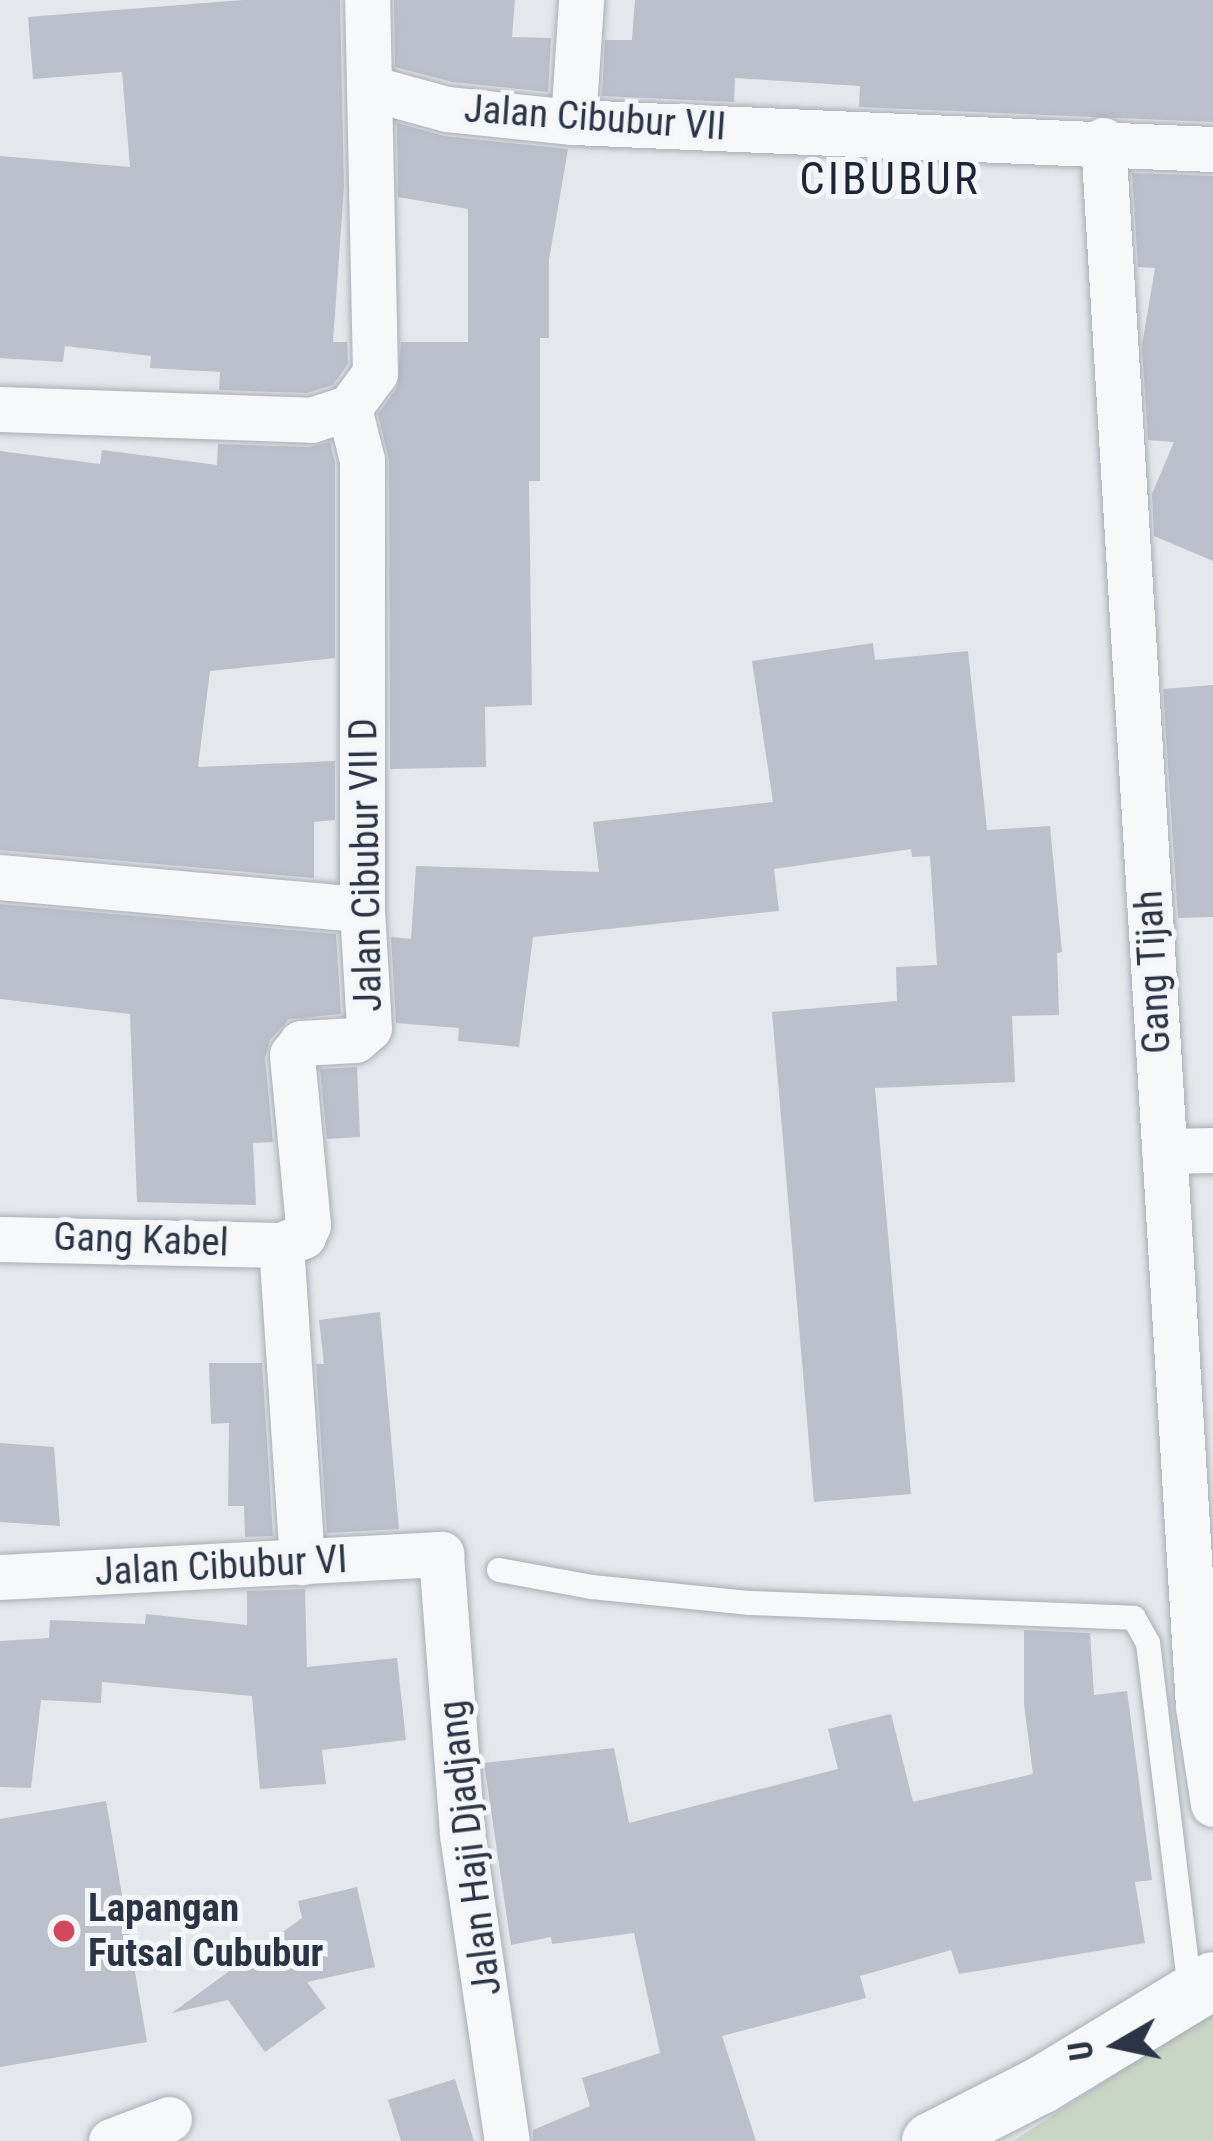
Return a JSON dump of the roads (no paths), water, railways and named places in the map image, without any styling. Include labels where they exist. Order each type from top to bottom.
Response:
[{"type":"street","points":[[0,409],[311,420],[349,408],[374,373],[368,0]]},
{"type":"street","points":[[573,122],[581,0]]},
{"type":"street","name":"Jalan Cibubur VII","points":[[370,88],[447,109],[573,122],[1103,140],[1213,149]]},
{"type":"street","name":"Gang Tijah","points":[[1103,140],[1198,1706],[1213,1804]]},
{"type":"street","name":"Jalan Cibubur VII D","points":[[281,1245],[304,1236],[308,1225],[292,1055],[301,1042],[355,1040],[369,1028],[362,909],[362,460],[349,408]]},
{"type":"street","points":[[0,877],[362,909]]},
{"type":"street","points":[[1164,1151],[1213,1150]]},
{"type":"street","name":"Gang Kabel","points":[[0,1239],[281,1245]]},
{"type":"street","points":[[281,1245],[302,1562]]},
{"type":"street","name":"Jalan Cibubur VI","points":[[0,1577],[441,1554]]},
{"type":"street","name":"Jalan Haji Djadjang","points":[[441,1554],[462,1834],[507,2141]]},
{"type":"street","points":[[930,2141],[1202,1989]]},
{"type":"street","points":[[111,2141],[169,2119]]},
{"type":"lane","points":[[500,1570],[592,1588],[751,1603],[1134,1618],[1148,1642],[1202,1989]]},
{"type":"place","name":"Lapangan Futsal Cububur","points":[[64,1931]]},
{"type":"district","name":"CIBUBUR","points":[[890,179]]}]
